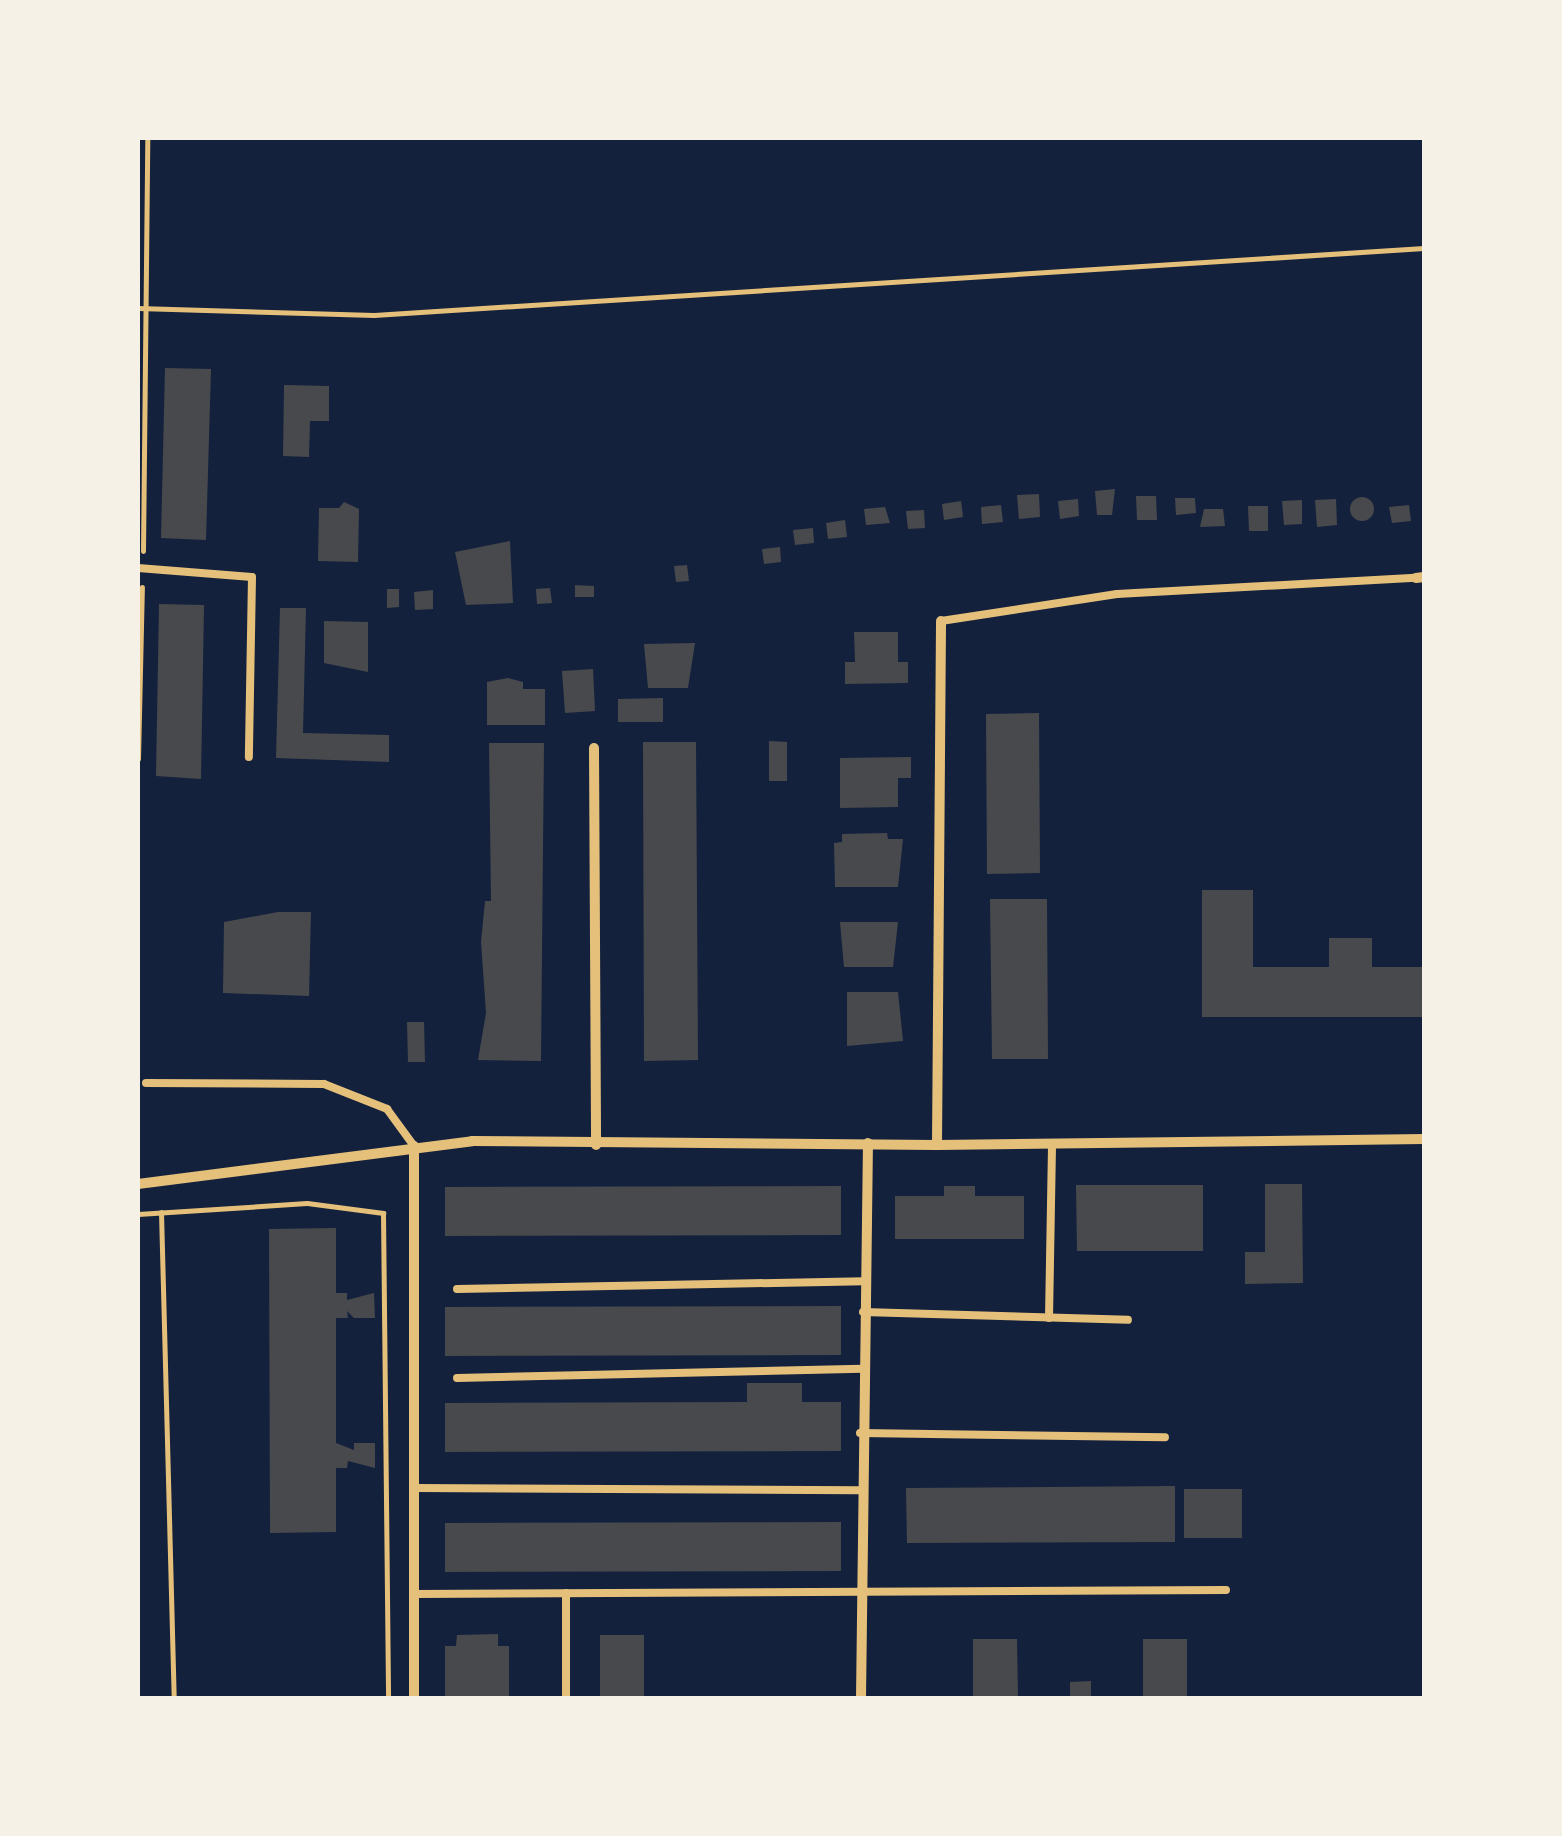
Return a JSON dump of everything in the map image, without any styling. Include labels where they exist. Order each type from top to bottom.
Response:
[{"type":"street","points":[[937,1146],[941,621]]},
{"type":"street","points":[[594,748],[596,1145]]},
{"type":"street","points":[[138,1184],[414,1146],[937,1146],[1424,1140]]},
{"type":"street","points":[[861,1698],[859,1490],[868,1143]]},
{"type":"street","points":[[414,1146],[414,1698]]},
{"type":"lane","points":[[140,568],[252,578],[249,757]]},
{"type":"lane","points":[[941,621],[1118,594],[1420,577]]},
{"type":"lane","points":[[146,1083],[324,1084],[387,1109],[414,1146]]},
{"type":"lane","points":[[1049,1318],[1052,1144]]},
{"type":"lane","points":[[457,1290],[864,1280]]},
{"type":"lane","points":[[863,1312],[1128,1320]]},
{"type":"lane","points":[[457,1378],[862,1369]]},
{"type":"lane","points":[[860,1433],[1165,1437]]},
{"type":"lane","points":[[416,1488],[859,1490]]},
{"type":"lane","points":[[414,1594],[1226,1590]]},
{"type":"lane","points":[[566,1594],[566,1698]]},
{"type":"path","points":[[138,759],[146,138]]},
{"type":"path","points":[[141,308],[374,315],[1424,248]]},
{"type":"path","points":[[138,1214],[308,1203],[384,1213],[388,1698]]},
{"type":"path","points":[[161,1212],[174,1698]]},
{"type":"building","points":[[165,368],[211,369],[206,540],[161,538]]},
{"type":"building","points":[[284,385],[329,386],[329,421],[310,421],[309,457],[283,456]]},
{"type":"building","points":[[1115,489],[1112,515],[1097,515],[1095,491]]},
{"type":"building","points":[[1039,494],[1040,517],[1019,519],[1017,495]]},
{"type":"building","points":[[1136,496],[1156,496],[1157,520],[1137,520]]},
{"type":"building","points":[[1362,497],[1371,500],[1371,518],[1362,521],[1353,518],[1350,509],[1353,500]]},
{"type":"building","points":[[1175,498],[1195,498],[1196,513],[1176,515]]},
{"type":"building","points":[[1078,499],[1079,516],[1060,519],[1058,501]]},
{"type":"building","points":[[1336,499],[1337,525],[1317,527],[1315,500]]},
{"type":"building","points":[[1302,500],[1302,524],[1284,525],[1282,501]]},
{"type":"building","points":[[961,501],[963,517],[944,520],[942,504]]},
{"type":"building","points":[[344,502],[359,509],[358,562],[318,561],[319,508],[339,508]]},
{"type":"building","points":[[1001,505],[1003,522],[982,524],[981,507]]},
{"type":"building","points":[[1409,505],[1411,521],[1392,523],[1389,507]]},
{"type":"building","points":[[1248,506],[1268,506],[1268,531],[1249,531]]},
{"type":"building","points":[[885,507],[890,523],[866,525],[864,509]]},
{"type":"building","points":[[1204,509],[1223,509],[1225,526],[1200,527]]},
{"type":"building","points":[[924,510],[925,528],[908,529],[906,511]]},
{"type":"building","points":[[845,520],[847,537],[828,539],[826,523]]},
{"type":"building","points":[[813,528],[814,543],[795,545],[793,530]]},
{"type":"building","points":[[510,541],[513,603],[466,605],[455,552]]},
{"type":"building","points":[[780,547],[781,562],[764,564],[762,549]]},
{"type":"building","points":[[687,565],[689,581],[676,582],[674,566]]},
{"type":"building","points":[[575,585],[594,586],[594,597],[575,597]]},
{"type":"building","points":[[550,588],[552,603],[537,604],[536,589]]},
{"type":"building","points":[[387,589],[399,589],[399,607],[387,608]]},
{"type":"building","points":[[433,590],[433,609],[415,610],[414,592]]},
{"type":"building","points":[[159,604],[204,605],[201,779],[156,776]]},
{"type":"building","points":[[280,608],[306,608],[303,733],[389,735],[389,762],[276,758]]},
{"type":"building","points":[[324,621],[368,622],[368,672],[324,663]]},
{"type":"building","points":[[854,632],[898,632],[898,662],[908,662],[908,683],[845,684],[845,662],[855,662]]},
{"type":"building","points":[[695,643],[688,688],[648,688],[644,644]]},
{"type":"building","points":[[593,669],[595,711],[565,713],[562,671]]},
{"type":"building","points":[[508,678],[523,682],[523,689],[545,689],[545,725],[487,725],[487,682]]},
{"type":"building","points":[[663,698],[663,722],[618,722],[618,699]]},
{"type":"building","points":[[1039,713],[1040,873],[987,874],[986,714]]},
{"type":"building","points":[[769,741],[787,742],[787,781],[769,781]]},
{"type":"building","points":[[643,742],[696,742],[698,1060],[644,1061]]},
{"type":"building","points":[[489,743],[544,743],[541,1061],[478,1060],[486,1013],[481,942],[485,901],[491,901]]},
{"type":"building","points":[[911,757],[911,778],[898,778],[898,807],[840,808],[840,758]]},
{"type":"building","points":[[887,833],[888,839],[903,839],[898,887],[835,887],[834,843],[842,842],[842,834]]},
{"type":"building","points":[[1202,890],[1253,890],[1253,967],[1329,967],[1329,938],[1372,938],[1372,967],[1424,967],[1424,1017],[1202,1017]]},
{"type":"building","points":[[990,899],[1047,899],[1048,1059],[992,1059]]},
{"type":"building","points":[[278,912],[311,912],[309,996],[223,993],[224,922]]},
{"type":"building","points":[[840,922],[898,922],[893,967],[844,967]]},
{"type":"building","points":[[847,992],[898,992],[903,1041],[847,1046]]},
{"type":"building","points":[[407,1022],[424,1022],[425,1062],[408,1062]]},
{"type":"building","points":[[1265,1184],[1302,1184],[1303,1283],[1245,1284],[1245,1252],[1265,1252]]},
{"type":"building","points":[[1076,1185],[1203,1185],[1203,1251],[1077,1251]]},
{"type":"building","points":[[841,1186],[841,1235],[445,1236],[445,1187]]},
{"type":"building","points":[[944,1186],[975,1186],[975,1196],[1024,1196],[1024,1239],[895,1239],[895,1196],[944,1196]]},
{"type":"building","points":[[336,1228],[336,1293],[347,1293],[347,1300],[374,1293],[375,1318],[354,1318],[347,1311],[348,1318],[336,1318],[336,1443],[354,1450],[354,1443],[375,1443],[375,1468],[348,1461],[347,1468],[336,1468],[336,1532],[270,1533],[269,1229]]},
{"type":"building","points":[[841,1306],[841,1355],[445,1356],[445,1307]]},
{"type":"building","points":[[747,1383],[802,1383],[802,1402],[841,1402],[841,1451],[445,1452],[445,1403],[747,1402]]},
{"type":"building","points":[[1175,1486],[1175,1542],[907,1543],[906,1488]]},
{"type":"building","points":[[1184,1489],[1242,1489],[1242,1538],[1184,1538]]},
{"type":"building","points":[[841,1522],[841,1571],[445,1572],[445,1523]]},
{"type":"building","points":[[498,1634],[498,1646],[509,1646],[509,1698],[445,1698],[445,1646],[456,1646],[457,1635]]},
{"type":"building","points":[[600,1635],[644,1635],[644,1698],[600,1698]]},
{"type":"building","points":[[973,1639],[1017,1639],[1018,1698],[973,1698]]},
{"type":"building","points":[[1143,1639],[1187,1639],[1187,1698],[1143,1698]]},
{"type":"building","points":[[1091,1681],[1091,1698],[1070,1698],[1070,1682]]}]
